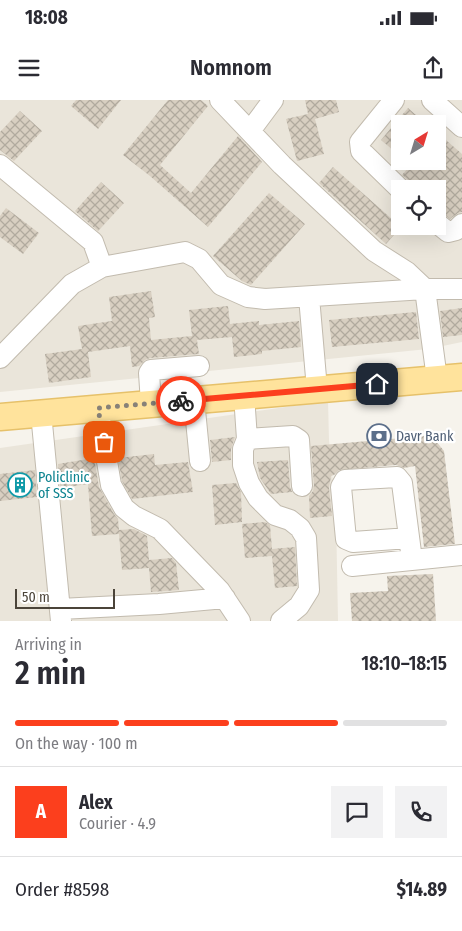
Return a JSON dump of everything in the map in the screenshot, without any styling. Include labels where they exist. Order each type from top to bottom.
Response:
[{"type":"main road","points":[[0,417],[462,377]]},
{"type":"lane","points":[[220,100],[282,165],[374,251],[431,289]]},
{"type":"lane","points":[[250,131],[273,100]]},
{"type":"lane","points":[[391,180],[361,151],[360,142],[394,100]]},
{"type":"lane","points":[[436,101],[462,127]]},
{"type":"lane","points":[[0,165],[94,242],[102,267]]},
{"type":"lane","points":[[446,230],[448,232],[456,230],[462,224]]},
{"type":"lane","points":[[0,358],[72,284],[102,267],[185,252],[199,259],[221,284],[248,297],[265,299],[431,289],[462,289]]},
{"type":"lane","points":[[431,289],[462,276]]},
{"type":"lane","points":[[431,289],[436,379]]},
{"type":"lane","points":[[309,297],[317,389]]},
{"type":"lane","points":[[151,403],[149,373],[151,370],[199,366]]},
{"type":"lane","points":[[244,395],[247,439],[243,448],[243,465],[249,483],[258,498],[275,514],[290,520],[300,528],[306,538],[310,590],[299,606],[281,621]]},
{"type":"lane","points":[[194,400],[200,461]]},
{"type":"lane","points":[[98,408],[111,485],[124,508],[134,516],[160,529],[220,591],[240,621]]},
{"type":"lane","points":[[41,413],[60,615],[224,598]]},
{"type":"lane","points":[[247,439],[292,436],[299,440],[302,486]]},
{"type":"lane","points":[[409,538],[412,560]]},
{"type":"lane","points":[[352,566],[462,555]]},
{"type":"shaded area","points":[[0,100],[462,100],[462,342],[428,349],[0,392]]},
{"type":"shaded area","points":[[328,401],[329,440],[336,515],[338,621],[0,621],[0,448]]},
{"type":"building","points":[[76,100],[121,100],[98,129],[71,106]]},
{"type":"building","points":[[168,100],[201,100],[208,106],[160,165],[191,193],[238,136],[262,162],[208,227],[123,155]]},
{"type":"building","points":[[305,100],[336,100],[339,112],[315,119],[324,154],[297,161],[286,119],[308,114]]},
{"type":"building","points":[[408,108],[416,115],[402,115]]},
{"type":"building","points":[[20,111],[42,131],[14,161],[0,150],[0,132]]},
{"type":"building","points":[[391,128],[391,148],[381,140]]},
{"type":"building","points":[[446,140],[462,154],[462,212],[450,219],[446,216],[446,180],[408,180],[402,175],[406,170],[446,170]]},
{"type":"building","points":[[333,167],[391,218],[391,235],[394,235],[386,244],[319,183]]},
{"type":"building","points":[[101,182],[124,203],[98,231],[75,211]]},
{"type":"building","points":[[269,193],[305,224],[251,285],[242,281],[213,256]]},
{"type":"building","points":[[6,208],[39,233],[23,254],[0,237],[0,216]]},
{"type":"building","points":[[151,291],[155,317],[149,318],[151,340],[192,336],[189,310],[228,306],[230,324],[259,321],[259,325],[299,321],[301,347],[262,351],[262,354],[234,357],[232,337],[197,340],[199,354],[150,358],[139,366],[132,367],[130,346],[88,352],[91,377],[49,383],[45,354],[82,349],[78,326],[112,321],[109,297]]},
{"type":"building","points":[[462,308],[462,335],[443,337],[440,311]]},
{"type":"building","points":[[416,312],[419,339],[332,347],[329,320]]},
{"type":"building","points":[[425,436],[436,441],[444,451],[455,544],[424,547],[415,466],[404,468],[396,465],[339,470],[331,476],[329,488],[332,516],[310,518],[309,496],[313,491],[314,485],[311,446]]},
{"type":"building","points":[[235,437],[231,449],[231,460],[212,462],[210,440]]},
{"type":"building","points":[[154,454],[155,465],[188,462],[193,492],[132,499],[122,481],[118,458]]},
{"type":"building","points":[[94,458],[99,487],[118,519],[119,530],[134,529],[147,536],[149,560],[172,558],[176,563],[179,590],[151,592],[149,568],[122,570],[119,534],[92,536],[88,484],[60,488],[58,464]]},
{"type":"building","points":[[288,460],[292,492],[271,494],[260,478],[257,462]]},
{"type":"building","name":"Policlinic of SSS","points":[[35,470],[37,497],[0,501],[0,474]]},
{"type":"building","points":[[236,483],[241,492],[242,522],[215,525],[212,485]]},
{"type":"building","points":[[265,522],[270,525],[272,549],[295,547],[297,586],[275,588],[272,556],[245,558],[242,524]]},
{"type":"building","points":[[433,574],[436,621],[352,621],[350,593],[388,591],[387,576]]},
{"type":"way so far","points":[[104,442],[98,408],[181,401]]},
{"type":"place","name":"Davr Bank","points":[[379,436]]},
{"type":"place","name":"Policlinic of SSS","points":[[20,485]]},
{"type":"route","points":[[181,401],[377,384]]}]
